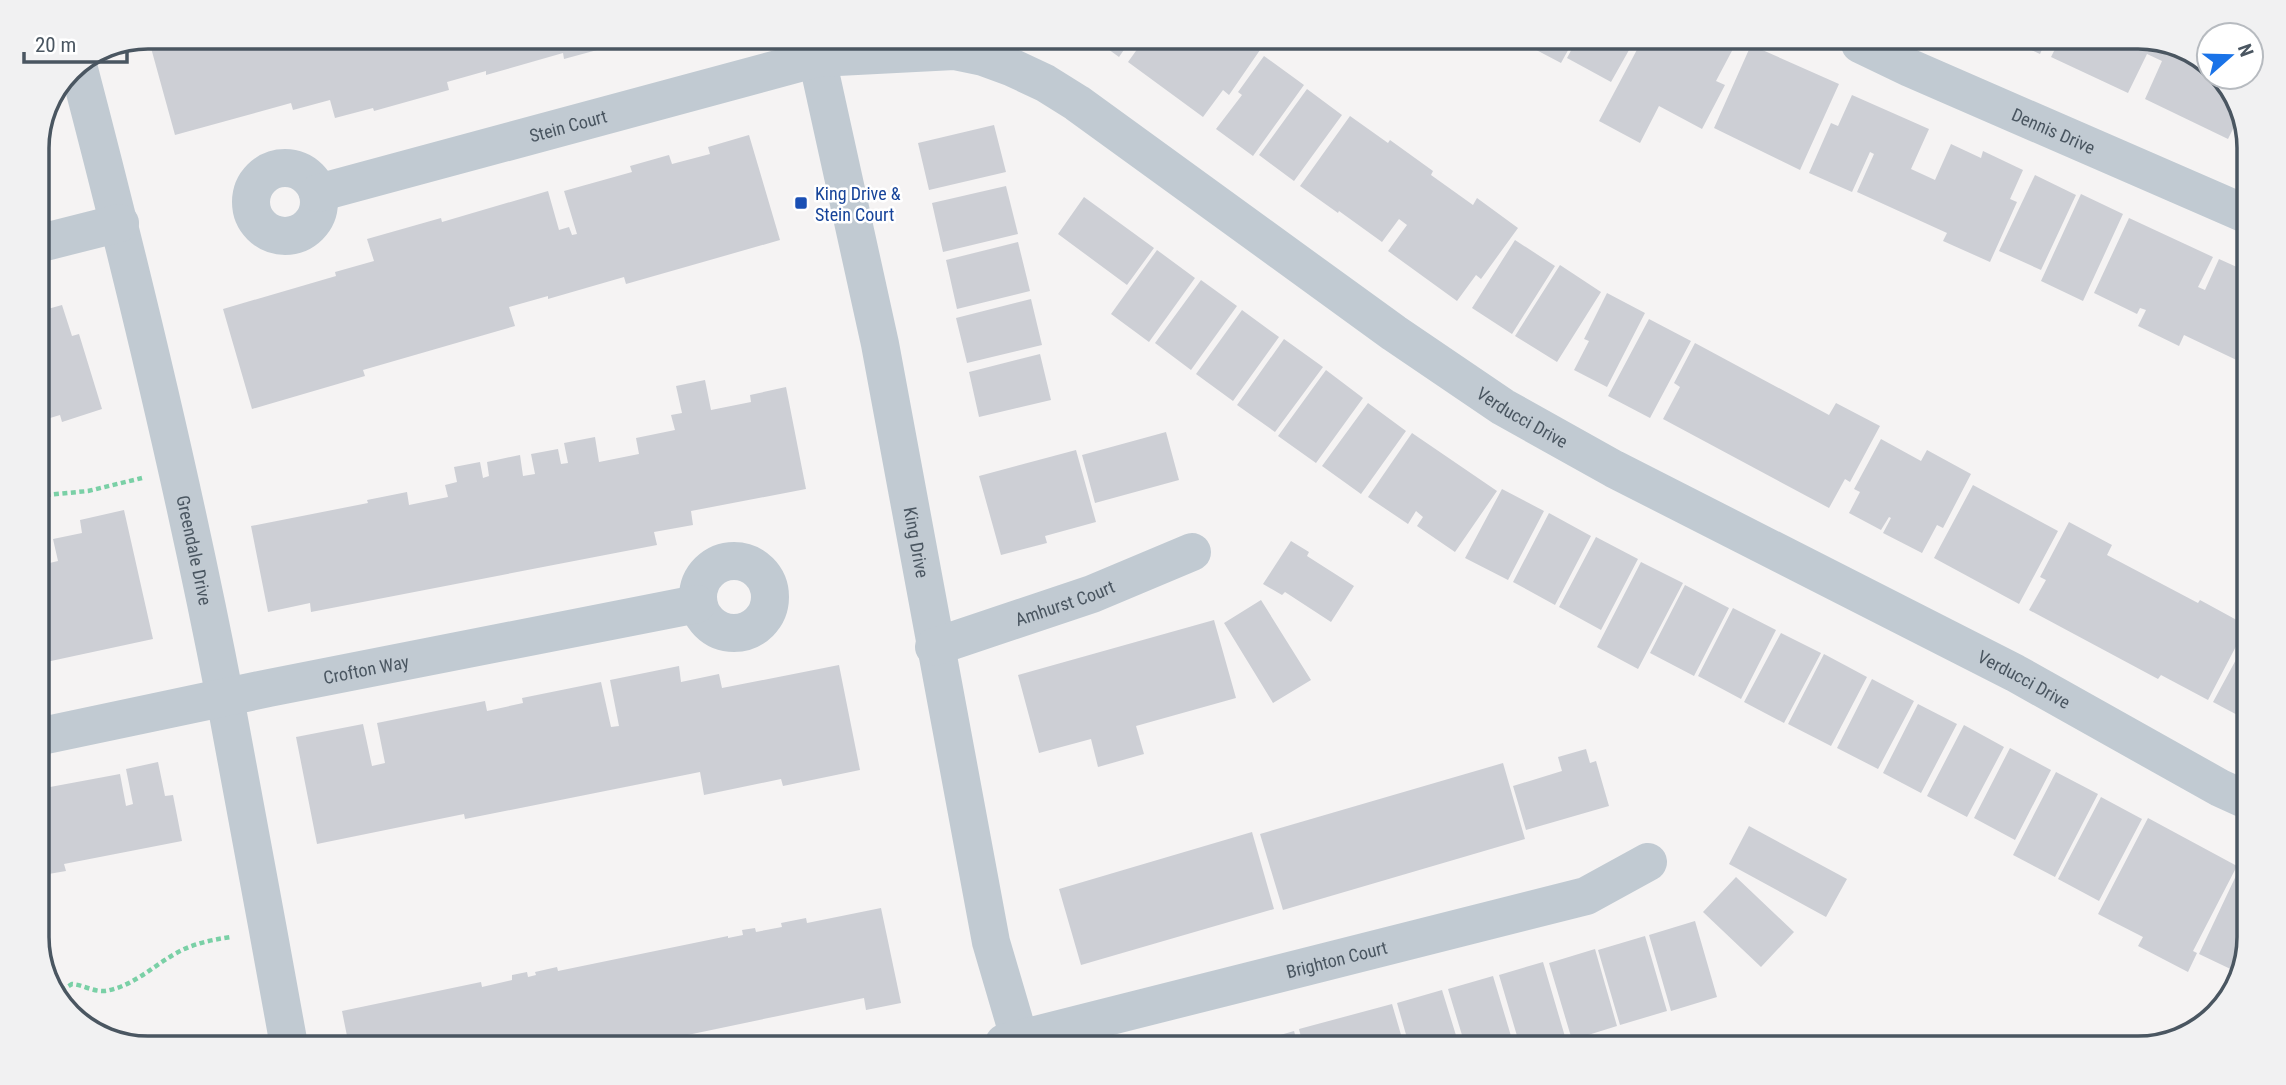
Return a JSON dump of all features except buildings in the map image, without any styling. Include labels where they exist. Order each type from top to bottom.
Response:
[{"type":"street","name":"Stein Court","points":[[318,193],[816,49]]},
{"type":"street","name":"King Drive","points":[[816,49],[877,330],[991,942],[1014,1036]]},
{"type":"street","name":"Verducci Drive","points":[[816,49],[954,51],[983,57],[1045,83],[1111,127],[1405,340],[1503,407],[1614,469],[2015,673],[2237,795]]},
{"type":"street","name":"Dennis Drive","points":[[1870,49],[2237,210]]},
{"type":"street","name":"Greendale Drive","points":[[81,75],[120,223],[179,476],[225,697],[287,1036]]},
{"type":"street","points":[[49,241],[120,223]]},
{"type":"street","name":"Amhurst Court","points":[[934,647],[1092,594],[1192,552]]},
{"type":"street","name":"Crofton Way","points":[[49,734],[697,604]]},
{"type":"street","name":"Brighton Court","points":[[1038,1036],[1586,896],[1648,862]]},
{"type":"path","points":[[49,495],[88,491],[143,477]]},
{"type":"path","points":[[64,989],[72,984],[103,991],[113,988],[140,976],[190,946],[231,937]]},
{"type":"place","name":"King Drive & Stein Court","points":[[801,203]]}]
